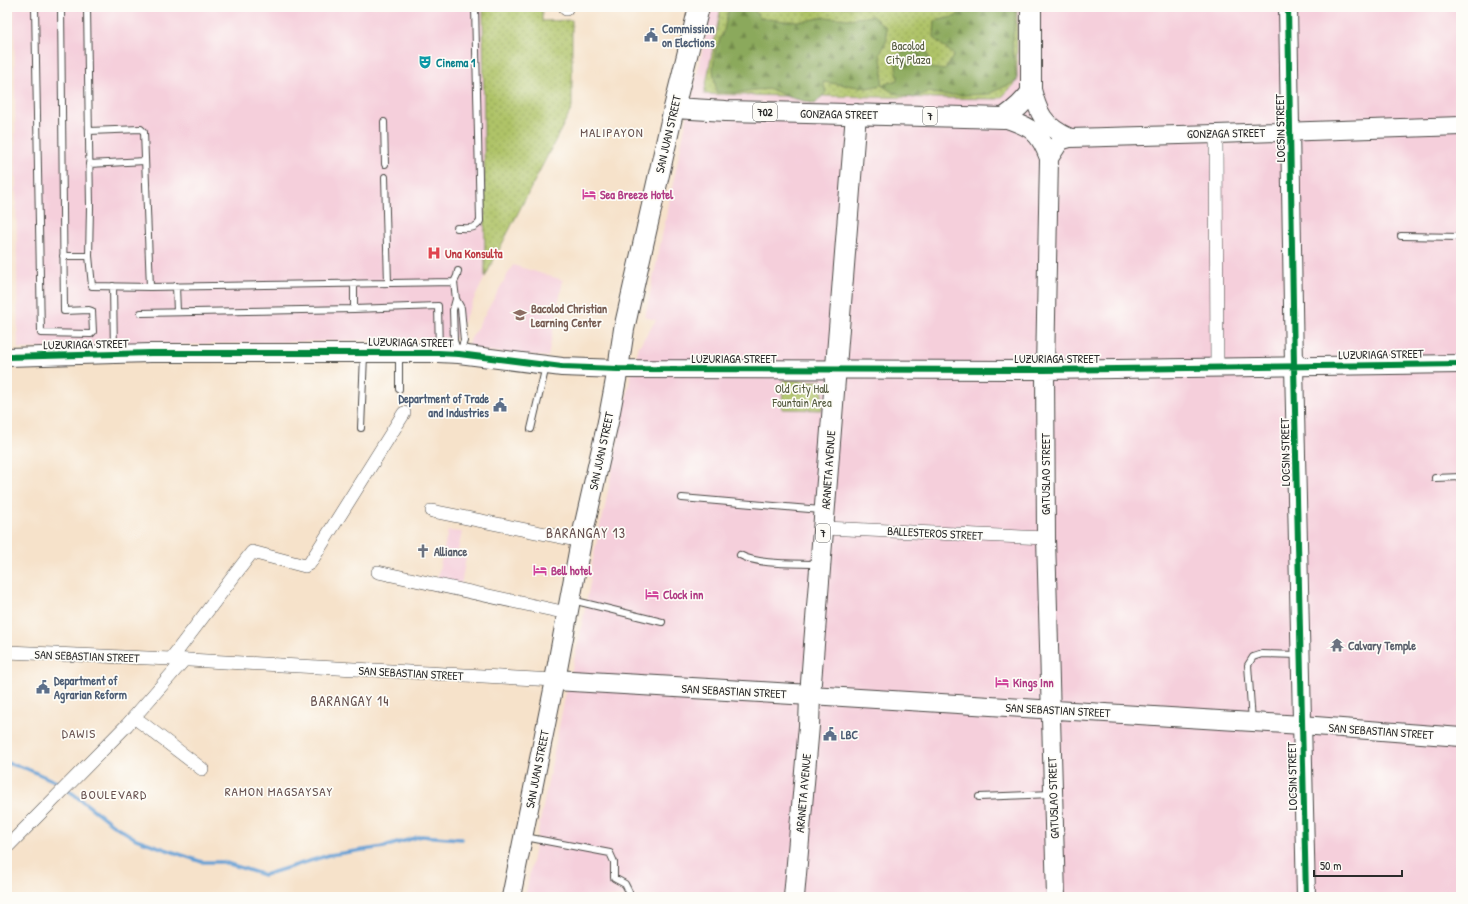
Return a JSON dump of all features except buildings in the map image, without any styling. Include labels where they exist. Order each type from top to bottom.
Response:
[{"type":"main road","name":"SAN JUAN STREET","points":[[555,680],[581,541],[618,369],[624,329],[674,108],[699,7]]},
{"type":"main road","points":[[1004,118],[1019,107],[1031,92],[1031,7]]},
{"type":"main road","name":"GONZAGA STREET","points":[[674,108],[726,111],[1004,118]]},
{"type":"main road","name":"ARANETA AVENUE","points":[[794,897],[809,726],[810,695],[837,370],[856,114]]},
{"type":"main road","name":"SAN SEBASTIAN STREET","points":[[555,680],[810,695]]},
{"type":"street","name":"LOCSIN STREET","points":[[1288,7],[1294,366],[1306,897]]},
{"type":"street","points":[[1031,86],[1038,108],[1045,122],[1057,132],[1070,138]]},
{"type":"street","name":"GATUSLAO STREET","points":[[1004,118],[1021,123],[1038,136],[1042,140],[1049,158],[1045,370],[1046,538],[1056,897]]},
{"type":"street","name":"GONZAGA STREET","points":[[1070,138],[1461,126]]},
{"type":"street","points":[[1216,134],[1217,368]]},
{"type":"street","points":[[1049,158],[1060,141],[1070,138]]},
{"type":"street","name":"LUZURIAGA STREET","points":[[7,357],[151,353],[438,353],[459,354],[546,366],[618,369],[1045,370],[1461,364]]},
{"type":"street","points":[[7,847],[134,717],[178,660],[252,552],[305,566],[310,563],[404,413]]},
{"type":"street","points":[[432,512],[581,541]]},
{"type":"street","name":"BALLESTEROS STREET","points":[[824,519],[1046,538]]},
{"type":"street","points":[[378,572],[569,606]]},
{"type":"street","name":"SAN SEBASTIAN STREET","points":[[7,652],[555,680]]},
{"type":"street","name":"SAN JUAN STREET","points":[[511,897],[555,680]]},
{"type":"street","name":"SAN SEBASTIAN STREET","points":[[810,695],[1302,725],[1461,737]]},
{"type":"street","points":[[134,717],[202,769]]},
{"type":"lane","points":[[35,7],[41,333],[91,334],[93,332],[92,311],[64,311],[61,7]]},
{"type":"lane","points":[[87,7],[89,256],[92,285],[150,287],[454,282]]},
{"type":"lane","points":[[457,228],[475,227],[480,221],[475,7]]},
{"type":"lane","points":[[384,122],[385,164]]},
{"type":"lane","points":[[89,131],[142,130],[144,132],[150,287]]},
{"type":"lane","points":[[89,164],[145,161]]},
{"type":"lane","points":[[385,177],[388,283]]},
{"type":"lane","points":[[1401,236],[1461,237]]},
{"type":"lane","points":[[63,256],[89,256]]},
{"type":"lane","points":[[458,271],[454,282],[456,299],[453,310],[454,341],[459,354]]},
{"type":"lane","points":[[354,283],[354,309]]},
{"type":"lane","points":[[113,286],[114,355]]},
{"type":"lane","points":[[176,286],[177,312]]},
{"type":"lane","points":[[456,299],[461,308],[464,341],[459,354]]},
{"type":"lane","points":[[141,313],[438,306],[438,353]]},
{"type":"lane","points":[[361,428],[364,353]]},
{"type":"lane","points":[[399,353],[399,389]]},
{"type":"lane","points":[[531,429],[546,366]]},
{"type":"lane","points":[[1435,478],[1461,477]]},
{"type":"lane","points":[[682,498],[824,519]]},
{"type":"lane","points":[[740,555],[746,559],[757,561],[821,564]]},
{"type":"lane","points":[[569,606],[662,622]]},
{"type":"lane","points":[[1252,722],[1248,665],[1253,657],[1262,654],[1300,655]]},
{"type":"lane","points":[[979,797],[1053,794]]},
{"type":"lane","points":[[523,837],[610,853],[614,862],[614,878],[625,884],[629,892],[628,897]]},
{"type":"shaded area","points":[[14,7],[483,7],[485,277],[455,338],[18,349]]},
{"type":"shaded area","points":[[712,7],[1461,7],[1461,897],[525,897],[565,697],[578,644],[591,578],[589,578],[630,380],[639,346],[656,320],[645,317]]},
{"type":"shaded area","name":"Bacolod Christian Learning Center","points":[[513,265],[563,280],[548,357],[465,349]]},
{"type":"shaded area","points":[[448,531],[462,532],[457,555],[466,557],[461,585],[437,579]]},
{"type":"green space","points":[[483,7],[542,7],[542,21],[572,20],[572,108],[485,277]]},
{"type":"green space","name":"Bacolod City Plaza","points":[[721,7],[1017,7],[1017,81],[1002,97],[997,99],[822,96],[815,104],[785,96],[704,94]]},
{"type":"green space","name":"Bacolod City Plaza","points":[[729,7],[752,7],[760,18],[785,21],[806,21],[824,17],[849,19],[872,16],[886,27],[887,40],[880,54],[883,70],[882,85],[898,80],[896,66],[897,55],[911,48],[927,50],[930,68],[945,70],[954,55],[934,38],[935,21],[957,16],[962,7],[1016,7],[1012,46],[1017,81],[988,94],[944,95],[928,92],[914,98],[894,93],[881,85],[867,88],[823,82],[826,92],[815,104],[786,96],[771,89],[752,90],[737,93],[716,92],[713,69],[715,51],[724,30]]},
{"type":"green space","name":"Old City Hall Fountain Area","points":[[783,380],[823,381],[822,410],[782,409]]},
{"type":"waterway","points":[[7,763],[25,768],[59,783],[112,824],[136,839],[202,862],[223,862],[264,875],[329,855],[384,847],[421,836],[462,839]]},
{"type":"cycle path","points":[[1288,7],[1294,366],[1306,897]]},
{"type":"cycle path","points":[[7,357],[151,353],[438,353],[459,354],[562,367],[618,369],[1045,370],[1461,364]]},
{"type":"place","name":"Commission on Elections","points":[[651,35]]},
{"type":"place","name":"Cinema 1","points":[[425,62]]},
{"type":"place","name":"Sea Breeze Hotel","points":[[589,194]]},
{"type":"place","name":"Una Konsulta","points":[[434,253]]},
{"type":"place","name":"Bacolod Christian Learning Center","points":[[520,315]]},
{"type":"place","name":"Department of Trade and Industries","points":[[500,405]]},
{"type":"place","name":"Alliance","points":[[423,551]]},
{"type":"place","name":"Bell hotel","points":[[540,570]]},
{"type":"place","name":"Clock inn","points":[[652,594]]},
{"type":"place","name":"Calvary Temple","points":[[1337,645]]},
{"type":"place","name":"Kings Inn","points":[[1002,682]]},
{"type":"place","name":"Department of Agrarian Reform","points":[[43,687]]},
{"type":"place","name":"LBC","points":[[830,734]]},
{"type":"district","name":"MALIPAYON","points":[[612,132]]},
{"type":"district","name":"BARANGAY 13","points":[[586,532]]},
{"type":"district","name":"BARANGAY 14","points":[[350,700]]},
{"type":"district","name":"DAWIS","points":[[79,733]]},
{"type":"district","name":"RAMON MAGSAYSAY","points":[[279,791]]},
{"type":"district","name":"BOULEVARD","points":[[114,794]]}]
